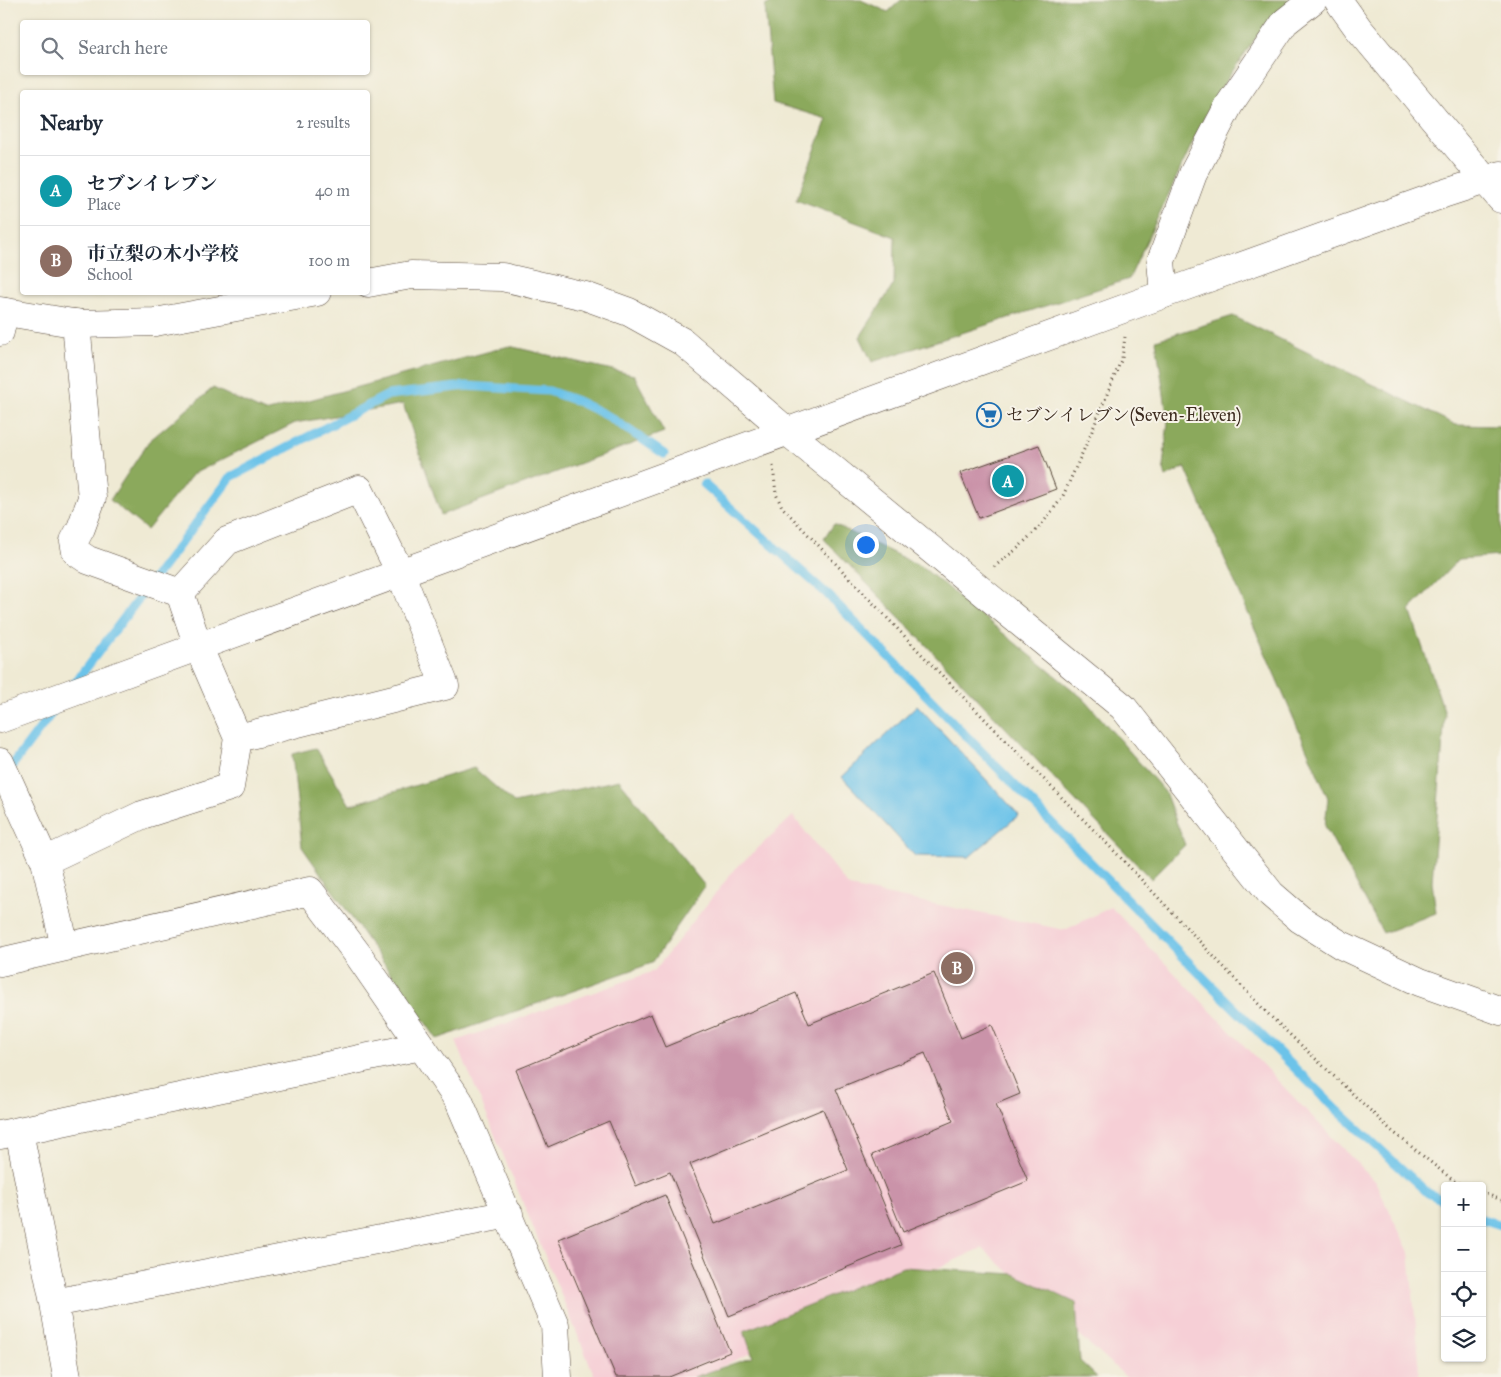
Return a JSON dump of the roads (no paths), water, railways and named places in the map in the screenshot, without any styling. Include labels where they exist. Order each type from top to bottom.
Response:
[{"type":"street","points":[[1164,294],[1161,261],[1193,174],[1229,105],[1285,22],[1313,0]]},
{"type":"street","points":[[1338,0],[1364,35],[1496,185]]},
{"type":"street","points":[[0,719],[1124,308],[1443,194],[1496,185]]},
{"type":"street","points":[[370,283],[411,275],[502,278],[585,296],[629,312],[683,342],[788,432],[1123,707],[1271,894],[1300,920],[1341,944],[1420,982],[1501,1011]]},
{"type":"street","points":[[1,319],[76,323],[155,322],[301,295]]},
{"type":"street","points":[[76,323],[92,498],[74,541],[76,552],[88,560],[180,593]]},
{"type":"street","points":[[180,593],[227,541],[360,489],[400,572],[446,686],[238,738]]},
{"type":"street","points":[[45,861],[142,815],[230,788],[238,738],[198,646],[180,593]]},
{"type":"street","points":[[0,762],[45,861],[65,947]]},
{"type":"street","points":[[0,962],[310,891],[359,956],[459,1101],[555,1325],[558,1377]]},
{"type":"street","points":[[67,1377],[54,1303],[10,1133],[421,1046]]},
{"type":"street","points":[[54,1303],[509,1214]]},
{"type":"water","points":[[917,705],[1019,815],[969,857],[915,856],[842,777]]},
{"type":"waterway","points":[[74,684],[231,477],[388,395],[466,386],[549,391],[577,401],[608,416],[664,454]]},
{"type":"waterway","points":[[704,484],[827,594],[1207,981],[1334,1107],[1428,1193],[1441,1199]]},
{"type":"waterway","points":[[8,771],[57,706]]},
{"type":"waterway","points":[[1486,1220],[1501,1225]]},
{"type":"place","name":"セブンイレブン(Seven-Eleven)","points":[[989,415]]},
{"type":"place","name":"セブンイレブン","points":[[1008,481]]},
{"type":"place","name":"市立梨の木小学校","points":[[957,968]]}]
